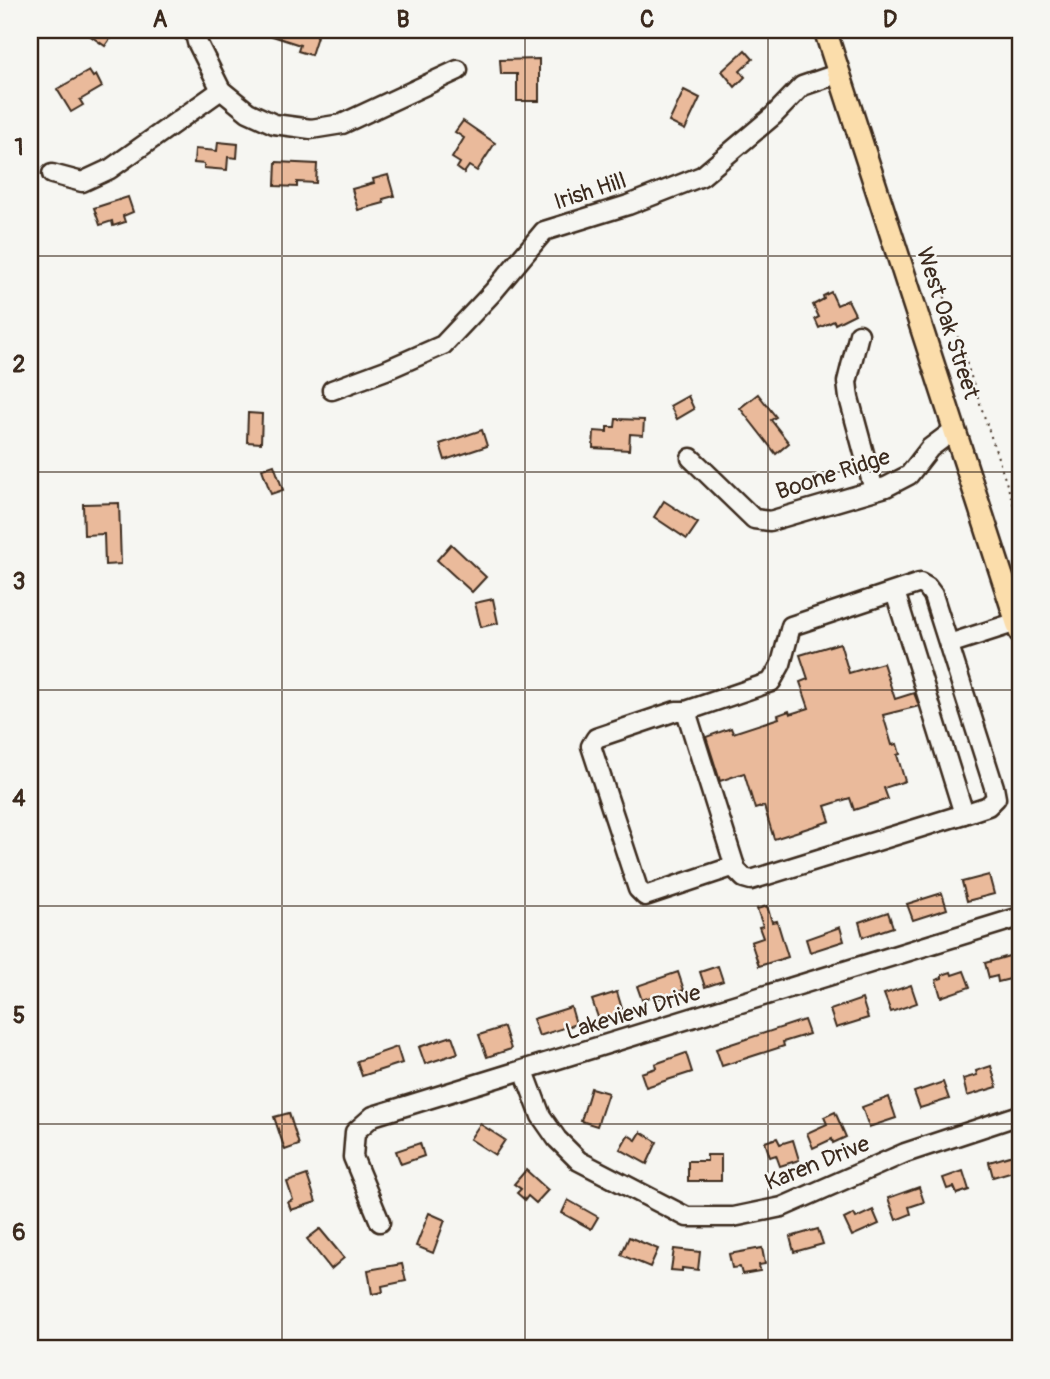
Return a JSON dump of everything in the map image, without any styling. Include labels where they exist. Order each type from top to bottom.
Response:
[{"type":"main road","name":"West Oak Street","points":[[825,30],[1019,625]]},
{"type":"street","points":[[194,30],[197,42],[221,90],[248,112],[274,124],[310,129],[342,124],[458,70]]},
{"type":"street","name":"Irish Hill","points":[[332,390],[443,345],[493,292],[544,231],[628,205],[702,176],[773,116],[802,86],[840,73]]},
{"type":"street","points":[[52,174],[82,182],[110,169],[221,90]]},
{"type":"street","points":[[859,334],[847,382],[874,490]]},
{"type":"street","name":"Boone Ridge","points":[[691,458],[754,519],[770,521],[874,490],[909,475],[930,448],[954,430]]},
{"type":"street","points":[[686,711],[734,866],[744,878],[751,880],[988,806],[996,798],[994,786],[933,595],[920,583],[791,626],[780,664],[771,682],[596,738],[591,746],[638,889],[645,896],[734,866]]},
{"type":"street","points":[[895,592],[964,814]]},
{"type":"street","points":[[949,644],[1019,625]]},
{"type":"street","name":"Lakeview Drive","points":[[380,1222],[353,1157],[355,1132],[373,1116],[1020,917]]},
{"type":"street","name":"Karen Drive","points":[[524,1071],[541,1116],[557,1139],[579,1161],[687,1217],[733,1217],[782,1207],[905,1153],[1020,1115]]},
{"type":"path","points":[[929,250],[1020,524]]},
{"type":"building","points":[[82,30],[116,30],[105,46]]},
{"type":"building","points":[[260,30],[319,30],[311,55],[298,51],[300,45]]},
{"type":"building","points":[[745,50],[753,59],[740,71],[745,77],[735,87],[722,71]]},
{"type":"building","points":[[539,59],[539,101],[517,101],[517,74],[501,74],[500,60]]},
{"type":"building","points":[[89,71],[93,77],[96,75],[102,87],[80,100],[83,105],[71,112],[57,89]]},
{"type":"building","points":[[684,90],[700,98],[685,130],[669,122]]},
{"type":"building","points":[[463,121],[495,143],[477,171],[469,166],[464,173],[457,168],[460,163],[452,158],[464,138],[455,132]]},
{"type":"building","points":[[218,142],[238,144],[237,158],[228,157],[227,170],[204,168],[204,164],[194,163],[195,149],[217,151]]},
{"type":"building","points":[[276,162],[317,164],[316,183],[297,182],[297,187],[275,186]]},
{"type":"building","points":[[388,175],[394,196],[383,199],[384,203],[358,210],[352,189],[374,183],[373,179]]},
{"type":"building","points":[[128,197],[133,212],[123,216],[125,222],[113,226],[112,221],[100,225],[94,208]]},
{"type":"building","points":[[831,292],[837,305],[848,300],[855,314],[819,328],[815,319],[819,317],[813,305]]},
{"type":"building","points":[[758,394],[776,417],[771,420],[789,443],[776,454],[740,408]]},
{"type":"building","points":[[688,396],[694,409],[677,419],[670,406]]},
{"type":"building","points":[[248,413],[262,414],[261,443],[247,442]]},
{"type":"building","points":[[616,419],[644,420],[643,435],[630,434],[629,450],[593,448],[594,431],[607,432],[607,427],[615,427]]},
{"type":"building","points":[[482,430],[487,446],[445,460],[440,444]]},
{"type":"building","points":[[274,465],[283,490],[271,494],[262,469]]},
{"type":"building","points":[[664,501],[698,523],[687,539],[654,517]]},
{"type":"building","points":[[119,503],[121,564],[105,565],[104,534],[84,535],[83,504]]},
{"type":"building","points":[[451,544],[486,577],[472,592],[437,560]]},
{"type":"building","points":[[493,599],[498,623],[481,627],[475,603]]},
{"type":"building","points":[[840,643],[849,673],[883,663],[895,699],[914,693],[919,706],[883,715],[892,745],[897,744],[900,754],[897,755],[905,781],[884,788],[888,799],[854,810],[850,798],[825,806],[830,821],[774,839],[764,806],[755,809],[744,773],[720,781],[706,737],[731,728],[733,733],[779,718],[778,715],[789,711],[790,714],[809,708],[800,682],[808,679],[800,655]]},
{"type":"building","points":[[989,875],[994,894],[967,901],[962,882]]},
{"type":"building","points":[[942,893],[947,909],[913,920],[907,904]]},
{"type":"building","points":[[767,906],[772,922],[777,921],[788,957],[759,966],[751,942],[763,938],[759,927],[763,926],[757,909]]},
{"type":"building","points":[[888,912],[893,927],[863,937],[859,922]]},
{"type":"building","points":[[840,927],[844,941],[810,952],[806,939]]},
{"type":"building","points":[[1016,954],[1020,968],[1012,971],[1014,978],[998,982],[997,976],[989,978],[985,963]]},
{"type":"building","points":[[718,966],[723,981],[705,987],[700,972]]},
{"type":"building","points":[[964,971],[970,987],[941,997],[936,980],[951,972],[952,975]]},
{"type":"building","points":[[678,972],[684,990],[654,1000],[653,996],[642,1000],[637,986]]},
{"type":"building","points":[[911,985],[917,1003],[891,1012],[884,994]]},
{"type":"building","points":[[617,992],[623,1012],[599,1020],[592,1000]]},
{"type":"building","points":[[862,999],[868,1018],[836,1028],[830,1010]]},
{"type":"building","points":[[571,1007],[576,1024],[539,1036],[533,1019]]},
{"type":"building","points":[[804,1020],[809,1034],[783,1042],[784,1046],[722,1066],[716,1049]]},
{"type":"building","points":[[504,1027],[511,1049],[487,1057],[479,1035]]},
{"type":"building","points":[[452,1036],[458,1053],[425,1064],[419,1047]]},
{"type":"building","points":[[397,1047],[402,1063],[362,1076],[357,1061]]},
{"type":"building","points":[[686,1053],[692,1072],[646,1087],[641,1073],[656,1068],[655,1064]]},
{"type":"building","points":[[991,1066],[997,1087],[967,1096],[963,1079],[977,1075],[976,1071]]},
{"type":"building","points":[[943,1082],[949,1099],[920,1108],[914,1092]]},
{"type":"building","points":[[591,1088],[608,1093],[597,1126],[581,1121]]},
{"type":"building","points":[[889,1097],[896,1118],[869,1127],[862,1107]]},
{"type":"building","points":[[835,1112],[846,1137],[833,1143],[832,1139],[813,1148],[807,1133],[827,1124],[824,1117]]},
{"type":"building","points":[[289,1113],[299,1145],[285,1150],[274,1117]]},
{"type":"building","points":[[480,1124],[505,1140],[495,1155],[470,1139]]},
{"type":"building","points":[[641,1132],[657,1142],[647,1164],[620,1149],[628,1135],[636,1140]]},
{"type":"building","points":[[777,1138],[780,1144],[793,1140],[799,1160],[780,1166],[776,1155],[770,1157],[765,1142]]},
{"type":"building","points":[[420,1143],[424,1156],[401,1164],[396,1151]]},
{"type":"building","points":[[1020,1153],[1020,1169],[993,1177],[989,1162]]},
{"type":"building","points":[[707,1155],[721,1155],[721,1181],[688,1181],[688,1161],[707,1161]]},
{"type":"building","points":[[526,1170],[548,1190],[536,1203],[528,1196],[525,1200],[517,1193],[521,1189],[514,1184]]},
{"type":"building","points":[[963,1171],[969,1190],[957,1194],[954,1187],[947,1189],[943,1178]]},
{"type":"building","points":[[307,1175],[316,1202],[291,1210],[288,1202],[293,1200],[287,1182]]},
{"type":"building","points":[[919,1187],[924,1202],[909,1207],[911,1214],[896,1220],[888,1198]]},
{"type":"building","points":[[568,1200],[598,1217],[591,1229],[562,1213]]},
{"type":"building","points":[[873,1210],[879,1224],[852,1236],[844,1219],[854,1214],[856,1218]]},
{"type":"building","points":[[429,1213],[445,1220],[433,1253],[416,1246]]},
{"type":"building","points":[[320,1229],[344,1258],[331,1269],[307,1239]]},
{"type":"building","points":[[818,1229],[823,1244],[794,1252],[790,1237]]},
{"type":"building","points":[[629,1237],[658,1249],[650,1267],[621,1255]]},
{"type":"building","points":[[762,1248],[765,1264],[759,1265],[760,1271],[742,1274],[740,1267],[732,1268],[729,1254]]},
{"type":"building","points":[[674,1249],[700,1252],[698,1270],[671,1270]]},
{"type":"building","points":[[402,1264],[406,1281],[382,1286],[383,1292],[372,1294],[368,1270]]}]
